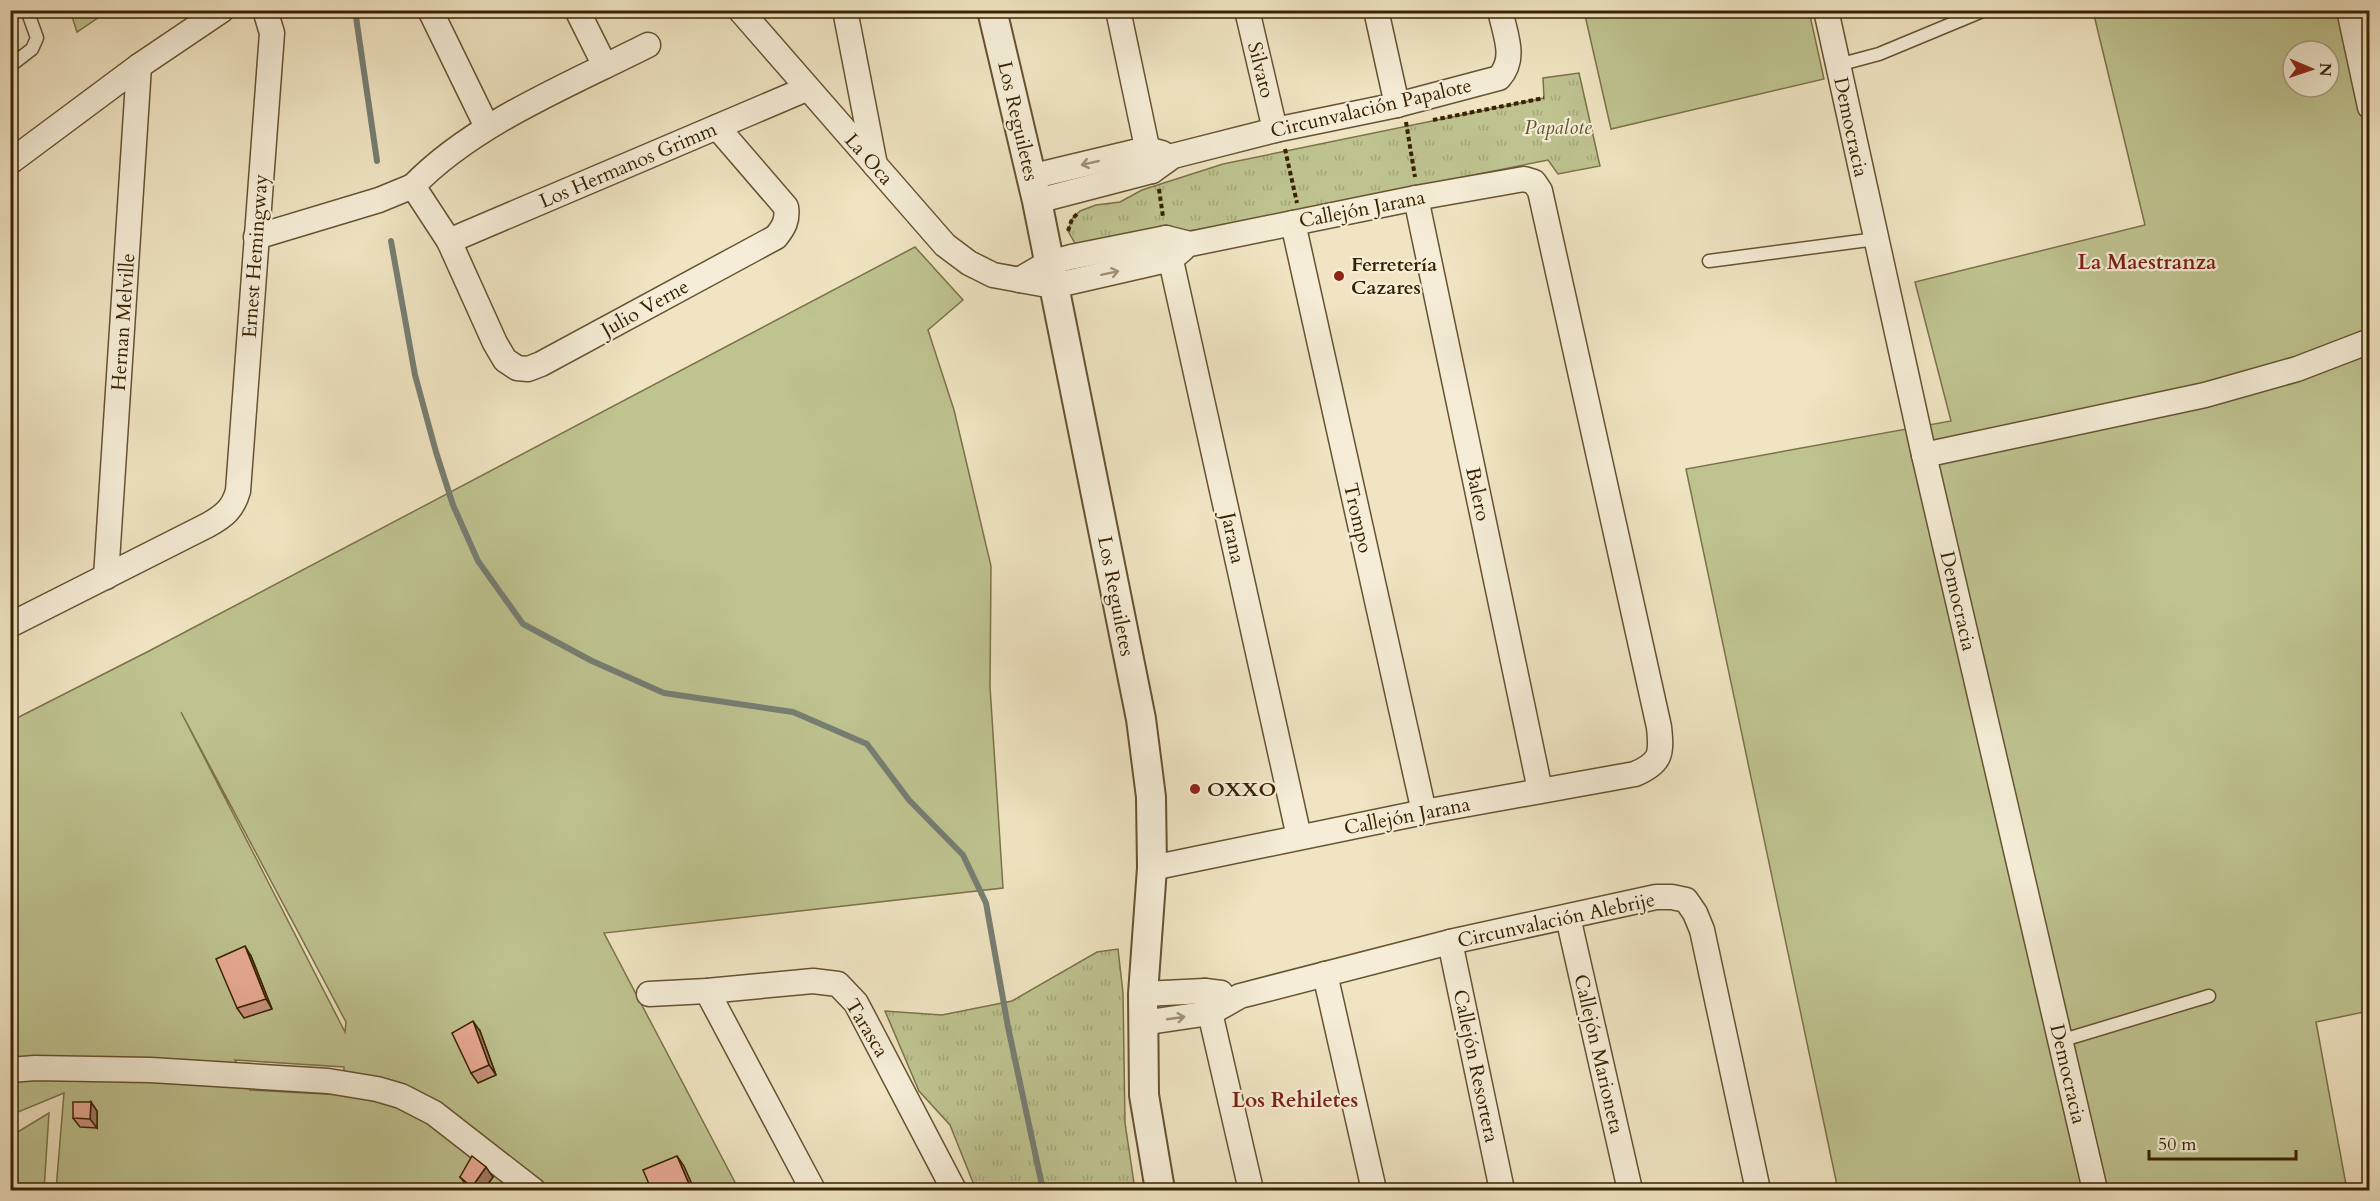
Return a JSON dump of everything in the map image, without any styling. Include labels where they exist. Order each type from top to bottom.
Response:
[{"type":"street","points":[[10,162],[140,66],[222,10]]},
{"type":"street","name":"Ernest Hemingway","points":[[106,577],[225,515],[234,503],[238,491],[272,33],[265,10]]},
{"type":"street","points":[[430,10],[487,127]]},
{"type":"street","points":[[577,10],[605,66]]},
{"type":"street","points":[[845,10],[875,165]]},
{"type":"street","name":"Los Reguiletes","points":[[992,10],[1034,189],[1141,720],[1151,797],[1152,868],[1143,994],[1144,1095],[1160,1191]]},
{"type":"street","points":[[1034,189],[1150,169],[1118,10]]},
{"type":"street","name":"Silvato","points":[[1247,10],[1281,144]]},
{"type":"street","points":[[1376,10],[1400,119]]},
{"type":"street","name":"Circunvalación Papalote","points":[[1150,169],[1173,156],[1281,144],[1400,119],[1499,78],[1508,69],[1510,56],[1500,10]]},
{"type":"street","name":"Democracia","points":[[1826,10],[1924,455],[2095,1191]]},
{"type":"street","points":[[2349,10],[2370,107]]},
{"type":"street","name":"La Oca","points":[[745,13],[806,89],[945,245],[969,263],[993,275],[1019,280],[1051,275]]},
{"type":"street","points":[[256,237],[379,200],[413,186],[448,153],[487,127],[648,45]]},
{"type":"street","name":"Hernan Melville","points":[[106,577],[140,66]]},
{"type":"street","name":"Los Hermanos Grimm","points":[[449,241],[806,89]]},
{"type":"street","name":"Julio Verne","points":[[449,241],[495,343],[505,360],[516,368],[528,369],[541,364],[776,237],[783,228],[787,218],[786,207],[717,127]]},
{"type":"street","name":"Callejón Jarana","points":[[1051,275],[1416,198],[1524,179],[1534,182],[1540,191],[1659,727],[1661,744],[1659,758],[1650,768],[1635,774],[1424,812],[1152,868]]},
{"type":"street","points":[[413,186],[449,241]]},
{"type":"street","name":"Balero","points":[[1416,198],[1540,790]]},
{"type":"street","name":"Trompo","points":[[1293,223],[1424,812]]},
{"type":"street","name":"Jarana","points":[[1176,247],[1299,837]]},
{"type":"street","points":[[1924,455],[2205,394],[2297,369],[2370,341]]},
{"type":"street","points":[[10,625],[106,577]]},
{"type":"street","name":"Circunvalación Alebrije","points":[[1207,1002],[1240,996],[1450,942],[1656,897],[1686,900],[1695,913],[1705,941],[1758,1191]]},
{"type":"street","name":"Callejón Marioneta","points":[[1568,917],[1630,1191]]},
{"type":"street","name":"Callejón Resortera","points":[[1450,942],[1502,1191]]},
{"type":"street","points":[[1325,974],[1374,1191]]},
{"type":"street","name":"Tarasca","points":[[649,994],[813,981],[838,984],[856,1003],[954,1191]]},
{"type":"street","points":[[707,991],[813,1191]]},
{"type":"street","points":[[1143,994],[1207,1002]]},
{"type":"street","points":[[1142,1023],[1207,1002]]},
{"type":"street","points":[[1207,1002],[1251,1191]]},
{"type":"street","points":[[10,1070],[35,1068],[151,1070],[351,1084],[401,1096],[434,1113],[505,1166],[533,1191]]},
{"type":"lane","points":[[10,66],[32,49],[37,38],[27,10]]},
{"type":"lane","points":[[1838,65],[1878,54],[1985,10]]},
{"type":"lane","points":[[1709,261],[1876,239]]},
{"type":"lane","points":[[2060,1041],[2209,996]]},
{"type":"path","points":[[1430,120],[1544,98]]},
{"type":"path","points":[[1400,119],[1416,184],[1416,198]]},
{"type":"path","points":[[1293,223],[1298,210],[1281,144],[1297,148]]},
{"type":"path","points":[[1150,169],[1158,184],[1176,247]]},
{"type":"path","points":[[1073,239],[1068,231],[1072,219],[1080,211],[1088,208]]},
{"type":"green space","points":[[70,10],[108,10],[108,11],[77,32]]},
{"type":"green space","points":[[1584,11],[1809,11],[1824,79],[1611,129]]},
{"type":"green space","points":[[2093,11],[2369,11],[2369,1011],[2316,1022],[2347,1190],[1838,1190],[1686,469],[1951,421],[1915,282],[2145,225]]},
{"type":"green space","name":"Papalote","points":[[1579,73],[1600,166],[1558,174],[1548,160],[1209,228],[1077,247],[1068,231],[1072,219],[1080,211],[1096,205],[1120,202],[1142,190],[1223,164],[1544,98],[1543,78]]},
{"type":"green space","points":[[915,247],[963,300],[928,330],[954,410],[991,566],[990,687],[1003,888],[604,933],[739,1190],[56,1190],[64,1093],[11,1115],[11,721],[149,651]],"holes":[[[181,712],[346,1022],[345,1032]],[[235,1060],[344,1067],[343,1095],[250,1090]]]},
{"type":"green space","points":[[1118,949],[1123,993],[1125,1123],[1135,1190],[976,1190],[950,1125],[919,1091],[885,1011],[942,1015],[1012,1001],[1097,952]]},
{"type":"green space","points":[[49,1113],[44,1190],[11,1190],[11,1136]]},
{"type":"building","points":[[245,946],[266,999],[237,1008],[216,959]]},
{"type":"building","points":[[473,1021],[489,1065],[471,1073],[452,1033]]},
{"type":"building","points":[[73,1102],[91,1102],[90,1119],[73,1118]]},
{"type":"building","points":[[472,1156],[486,1167],[472,1187],[460,1177]]},
{"type":"building","points":[[677,1156],[692,1191],[652,1191],[643,1170]]},
{"type":"waterway","points":[[355,10],[377,161]]},
{"type":"waterway","points":[[391,241],[415,375],[453,505],[478,561],[523,624],[592,661],[664,693],[793,712],[867,744],[909,800],[963,855],[986,903],[1008,1027],[1043,1190]]},
{"type":"place","name":"Ferretería Cazares","points":[[1339,276]]},
{"type":"place","name":"OXXO","points":[[1195,789]]},
{"type":"district","name":"La Maestranza","points":[[2147,262]]},
{"type":"district","name":"Los Rehiletes","points":[[1295,1100]]}]
